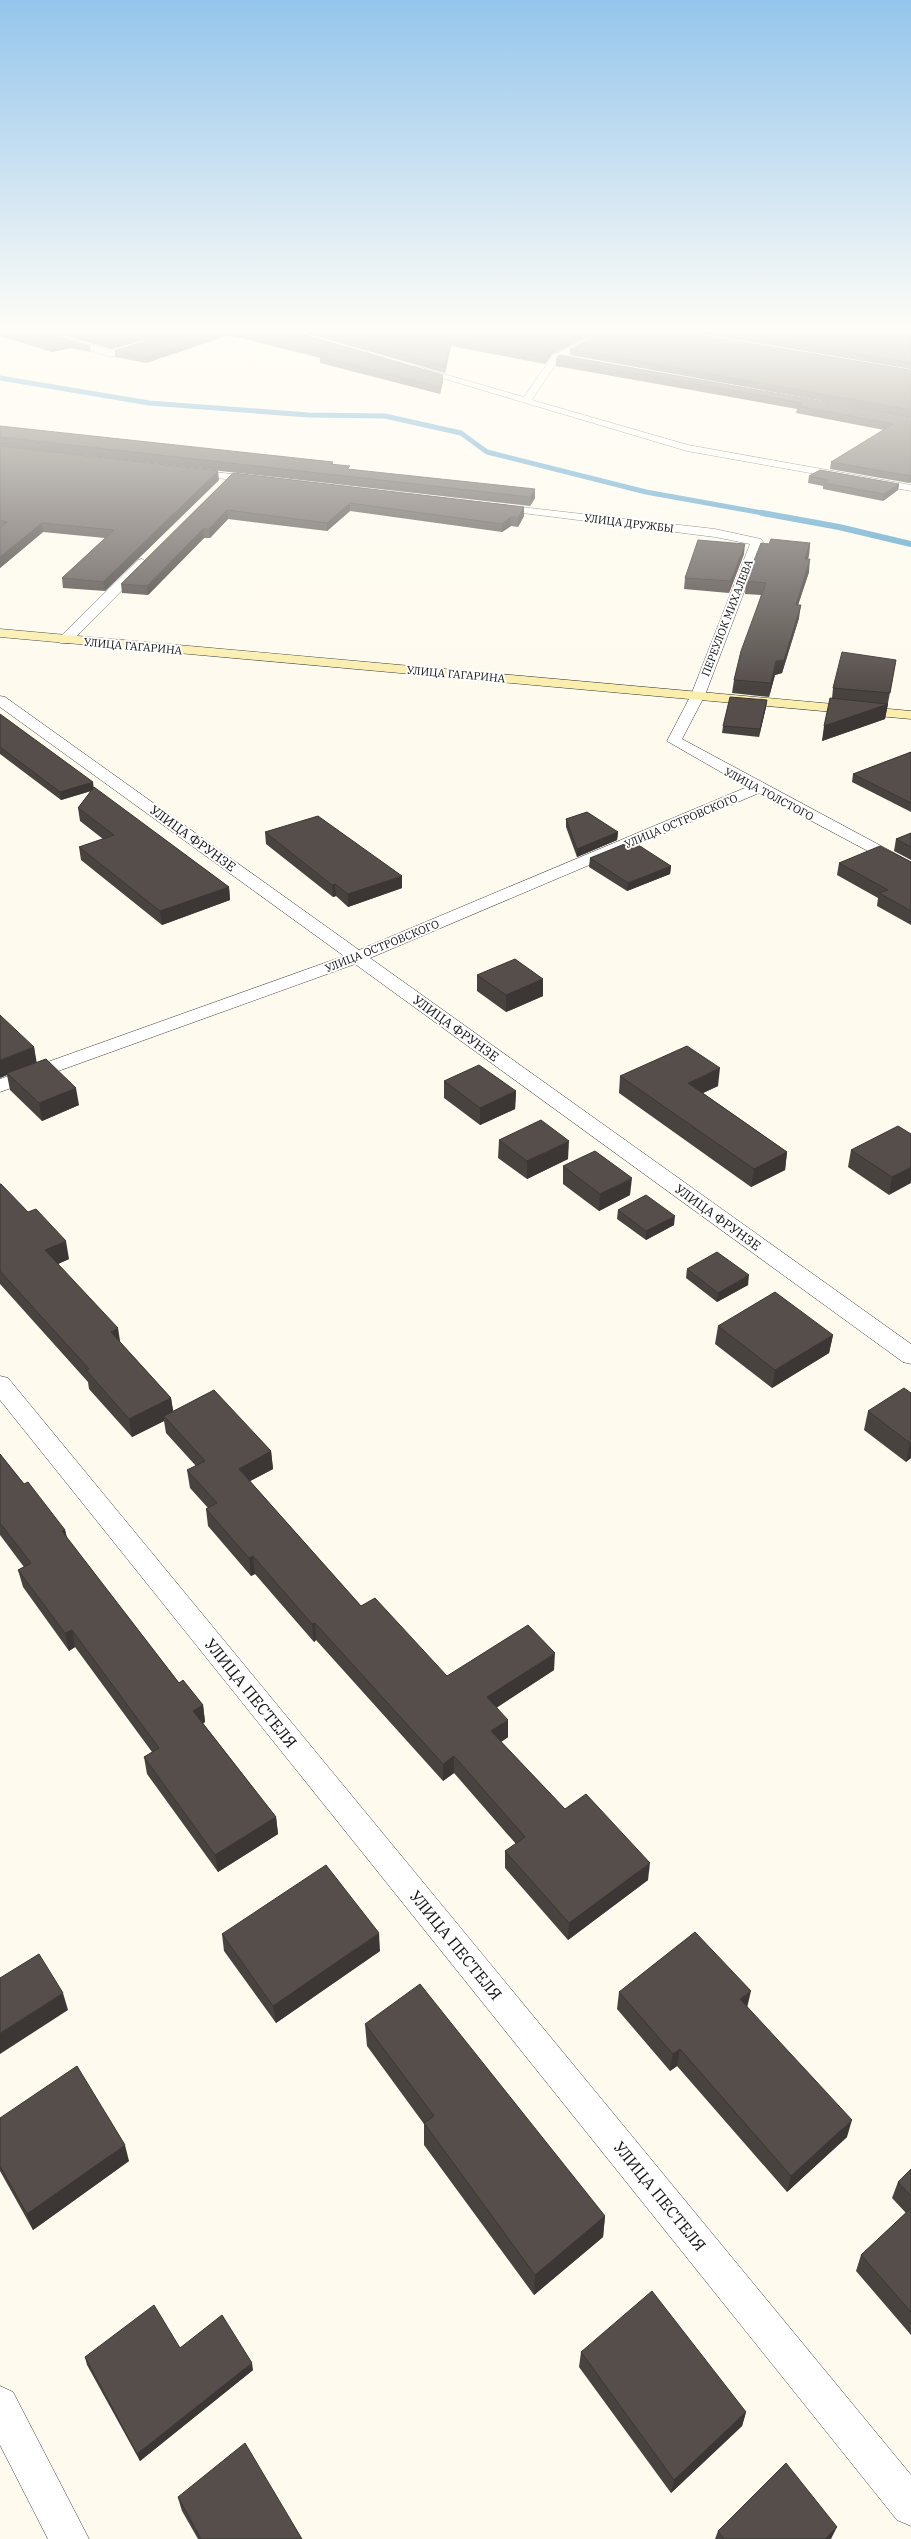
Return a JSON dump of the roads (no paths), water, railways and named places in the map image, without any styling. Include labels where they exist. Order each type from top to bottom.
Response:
[{"type":"main road","name":"УЛИЦА ГАГАРИНА","points":[[0,633],[911,715]]},
{"type":"street","points":[[707,451],[911,488]]},
{"type":"street","points":[[174,470],[269,482]]},
{"type":"street","points":[[218,488],[230,477]]},
{"type":"street","name":"УЛИЦА ДРУЖБЫ","points":[[480,506],[715,533],[757,542]]},
{"type":"street","name":"ПЕРЕУЛОК МИХАЛЕВА","points":[[698,695],[757,542]]},
{"type":"street","points":[[65,640],[151,554]]},
{"type":"street","name":"УЛИЦА ТОЛСТОГО","points":[[698,695],[674,741],[757,788],[911,869]]},
{"type":"street","name":"УЛИЦА ФРУНЗЕ","points":[[0,700],[911,1356]]},
{"type":"street","name":"УЛИЦА ОСТРОВСКОГО","points":[[0,1086],[358,958],[757,788]]},
{"type":"street","name":"УЛИЦА ПЕСТЕЛЯ","points":[[0,1384],[911,2506]]},
{"type":"street","points":[[0,2405],[69,2539]]},
{"type":"waterway","points":[[486,451],[646,492],[768,514]]},
{"type":"waterway","points":[[762,513],[839,527],[911,544]]}]
